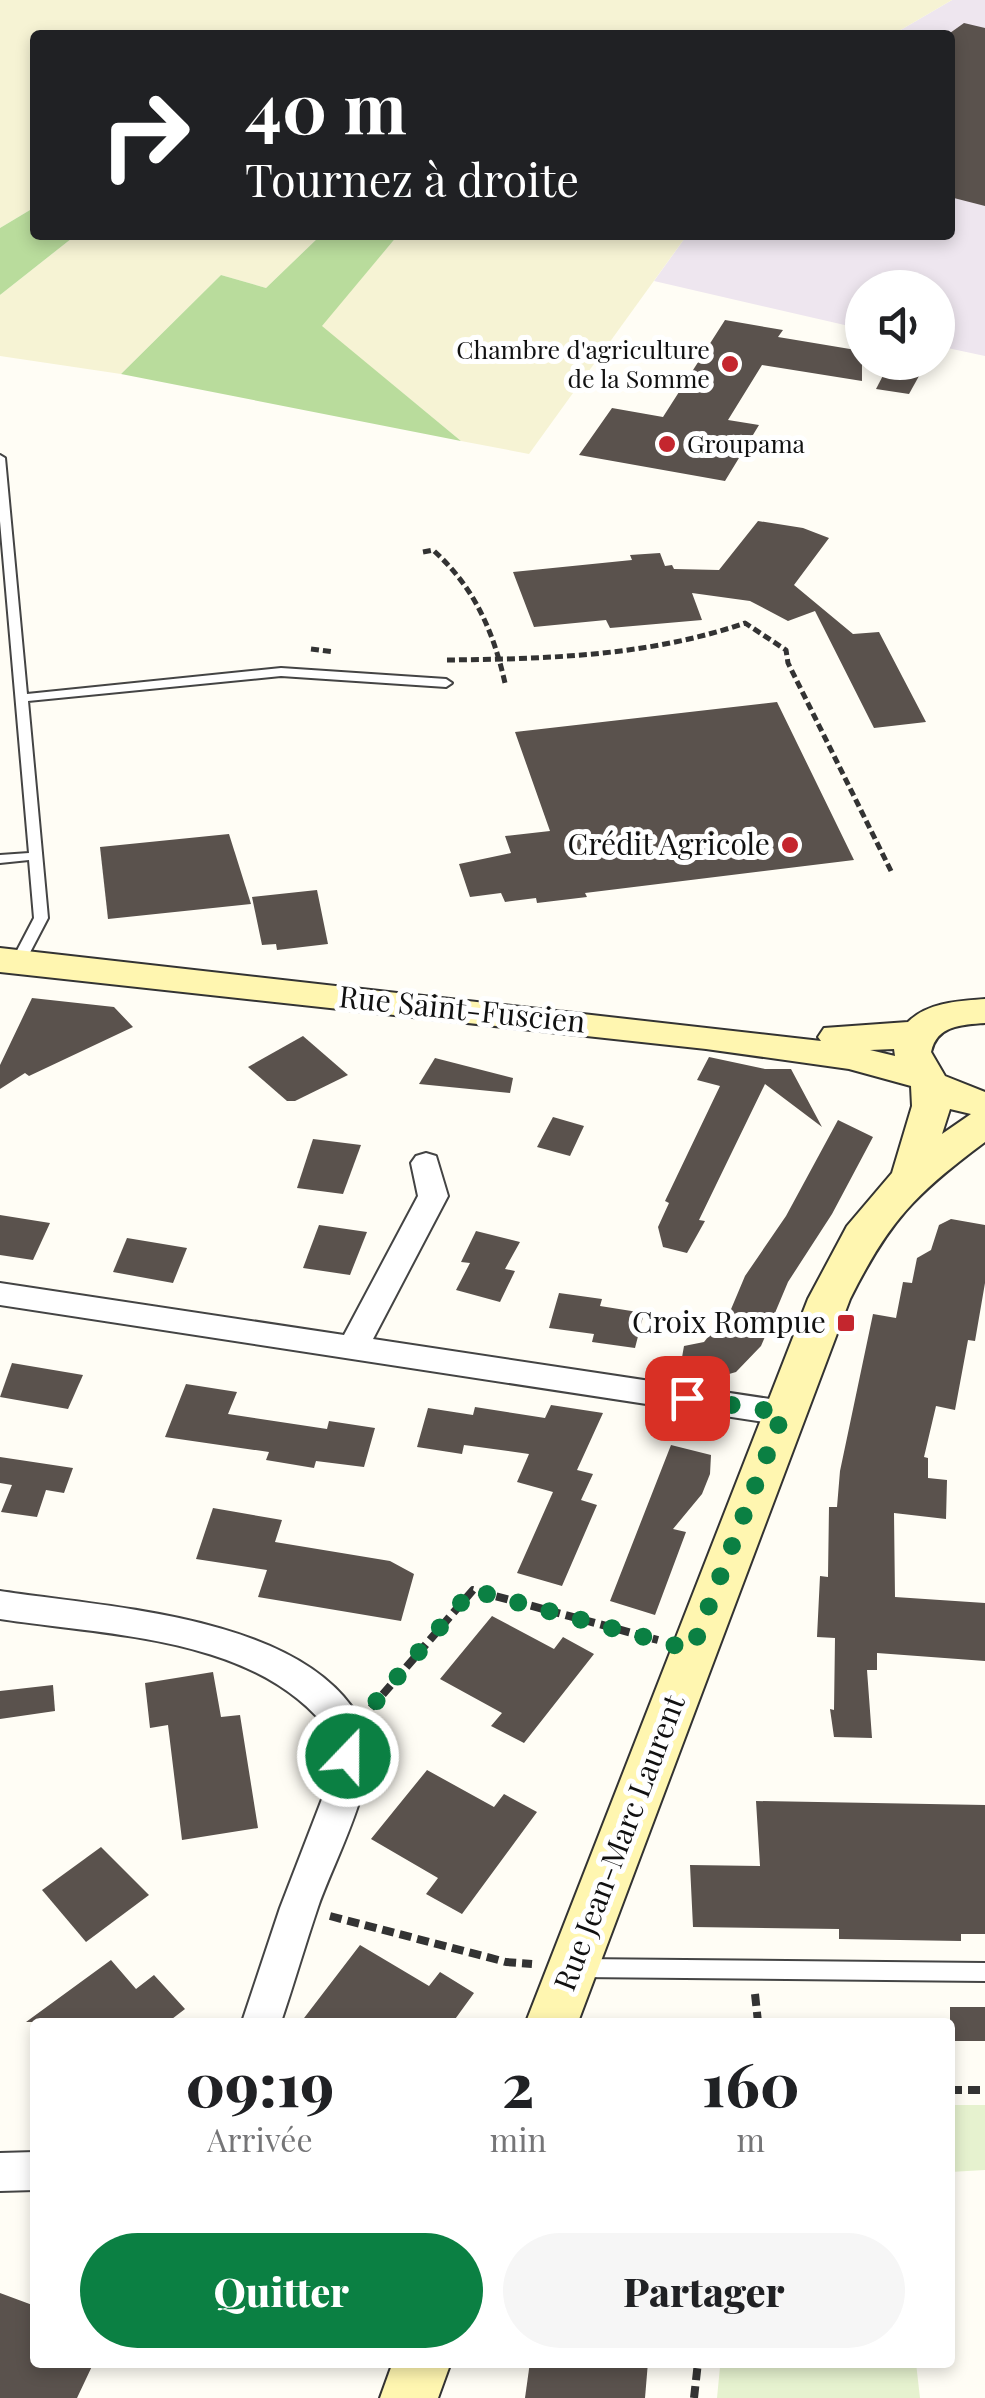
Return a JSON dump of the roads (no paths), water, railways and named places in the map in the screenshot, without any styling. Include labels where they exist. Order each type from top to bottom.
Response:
[{"type":"main road","name":"Rue Saint-Fuscien","points":[[11,954],[852,1038],[918,1034]]},
{"type":"main road","name":"Rue Saint-Fuscien","points":[[11,954],[849,1057],[925,1080],[954,1098],[985,1105]]},
{"type":"main road","points":[[918,1034],[938,1018],[985,1011]]},
{"type":"main road","name":"Rue Jean-Marc Laurent","points":[[911,1176],[931,1106],[925,1080],[912,1054],[918,1034]]},
{"type":"main road","name":"Rue Jean-Marc Laurent","points":[[554,2018],[820,1318],[861,1236],[911,1176],[985,1123]]},
{"type":"main road","points":[[409,2398],[420,2368]]},
{"type":"street","points":[[354,1347],[433,1196],[426,1164]]},
{"type":"street","points":[[0,1294],[783,1413]]},
{"type":"street","points":[[0,1605],[164,1632],[265,1658],[318,1691],[350,1732],[347,1781],[263,2018]]},
{"type":"street","points":[[0,2172],[30,2171]]},
{"type":"lane","points":[[0,461],[41,918],[11,954]]},
{"type":"lane","points":[[20,698],[281,672],[446,683]]},
{"type":"lane","points":[[0,859],[35,856]]},
{"type":"lane","points":[[573,1968],[985,1972]]},
{"type":"place","name":"Chambre d'agriculture de la Somme","points":[[730,364]]},
{"type":"place","name":"Groupama","points":[[667,444]]},
{"type":"place","name":"Crédit Agricole","points":[[790,845]]},
{"type":"place","name":"Croix Rompue","points":[[846,1323]]}]
